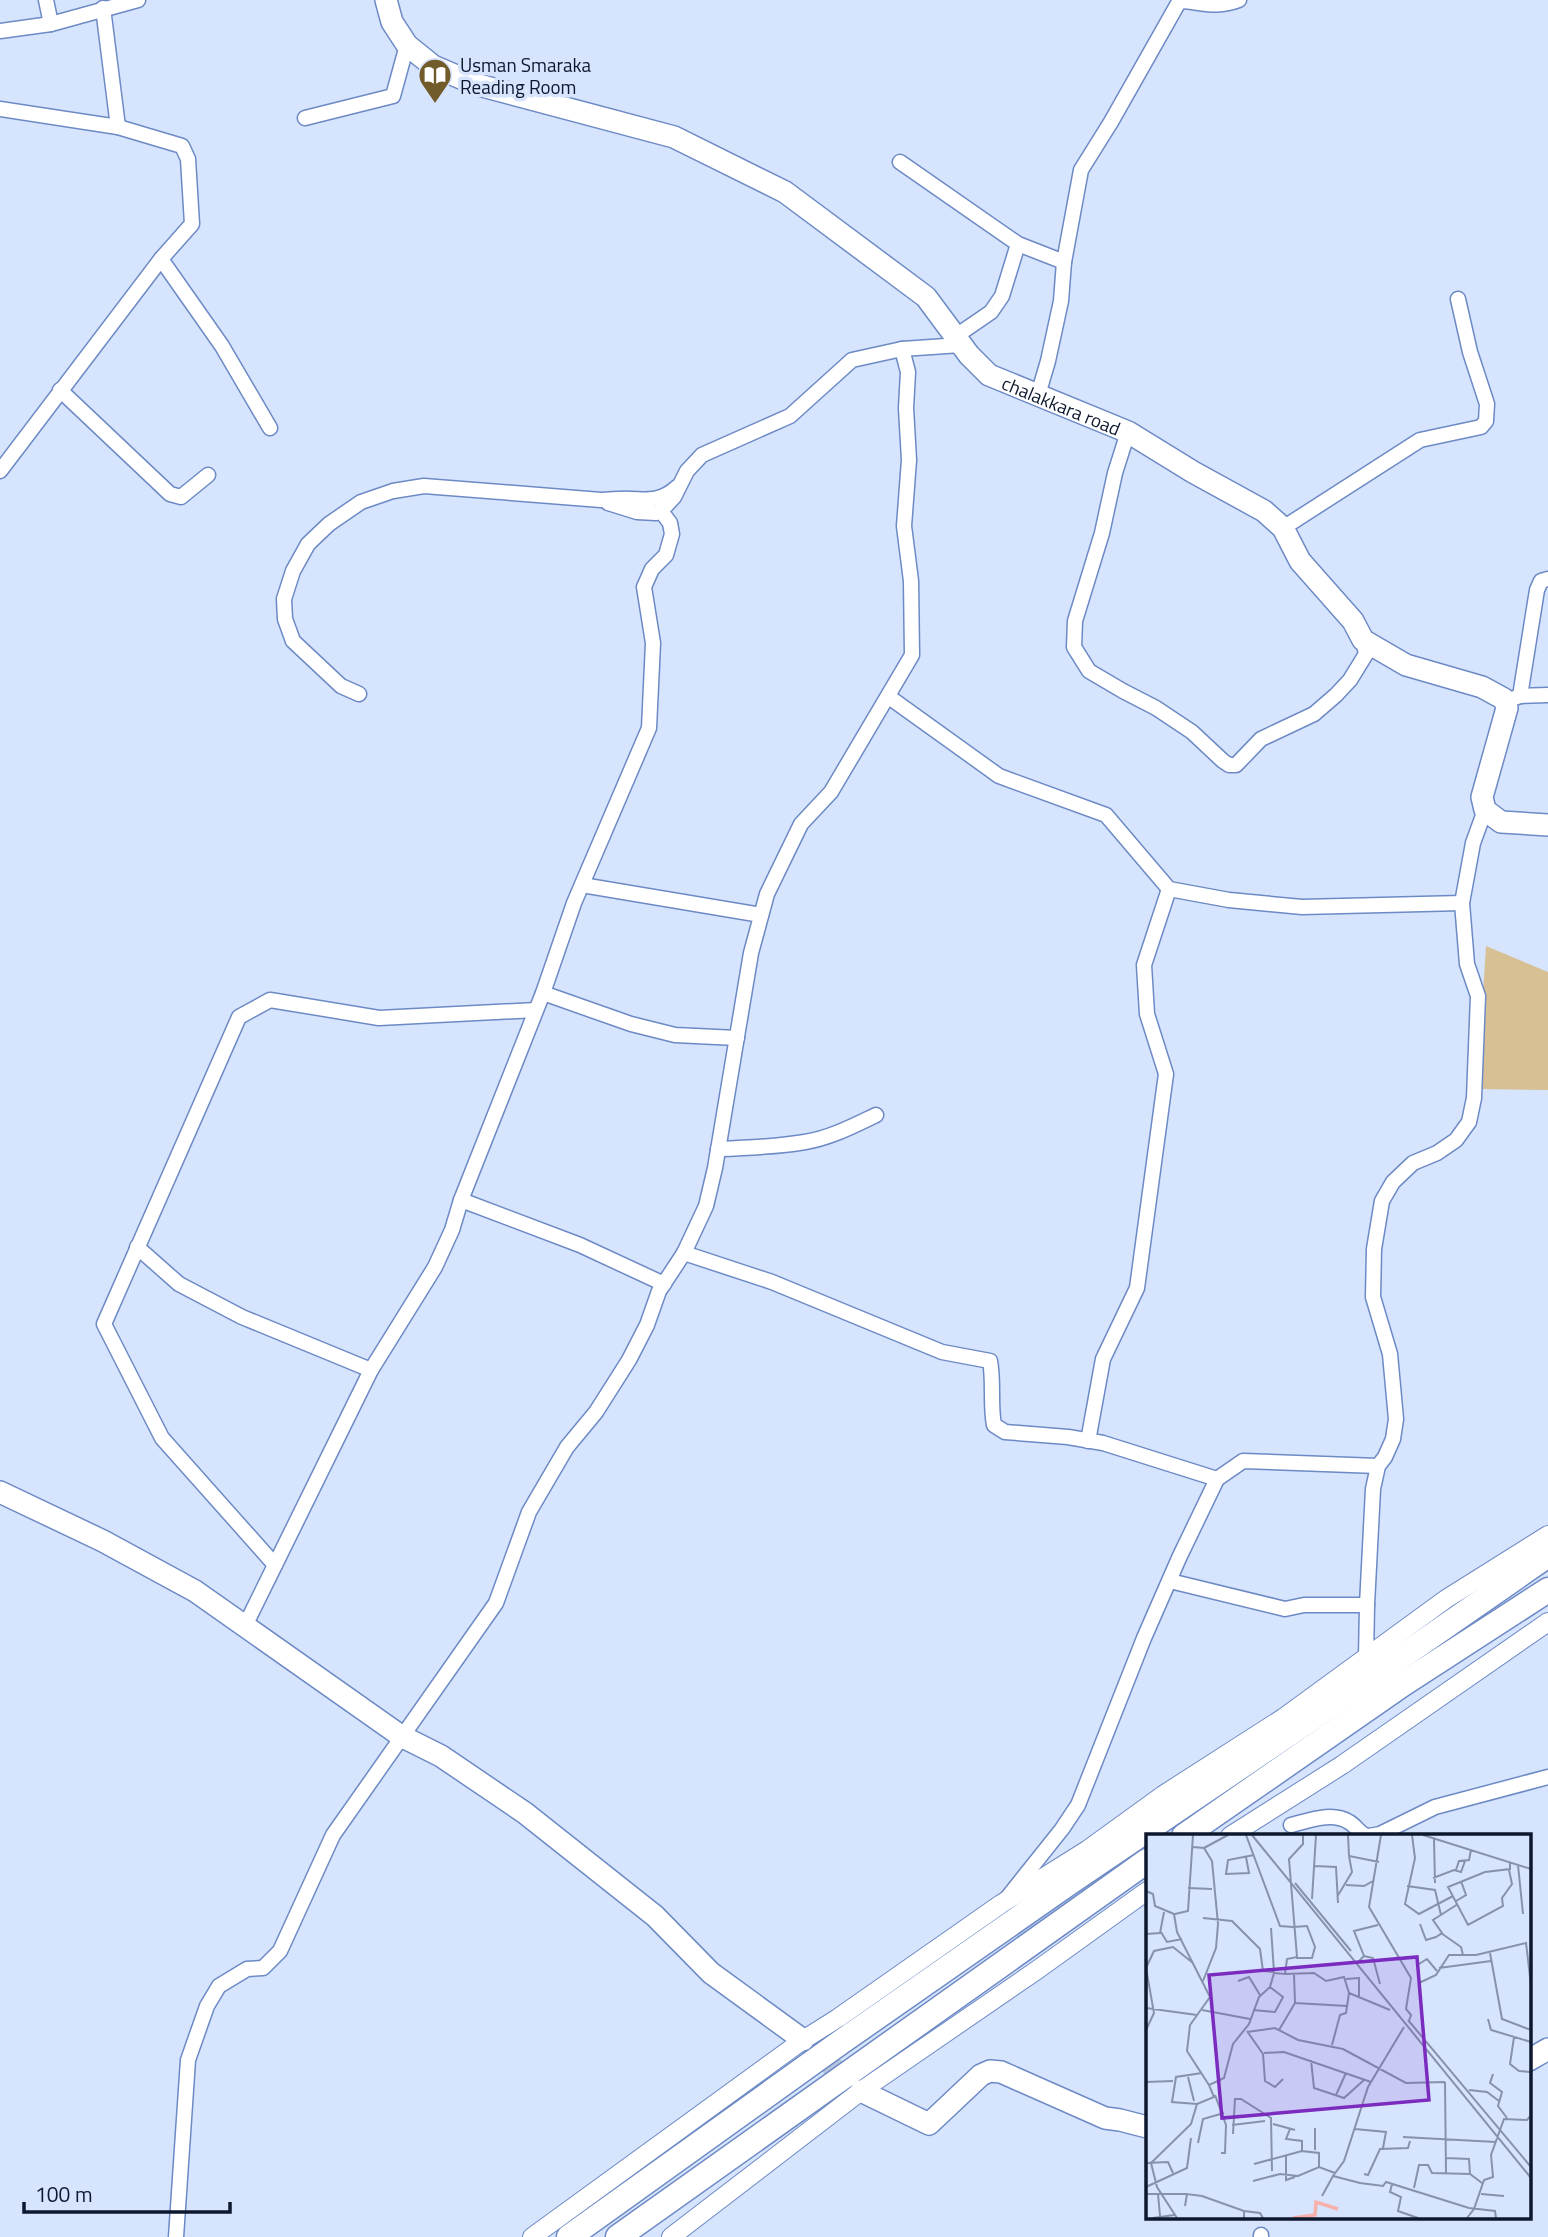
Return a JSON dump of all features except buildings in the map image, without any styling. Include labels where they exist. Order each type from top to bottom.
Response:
[{"type":"highway","points":[[569,2237],[1057,1891],[1548,1555]]},
{"type":"highway","points":[[1187,1834],[1403,1684],[1548,1590]]},
{"type":"highway","points":[[618,2237],[1146,1862]]},
{"type":"main road","name":"chalakkara road","points":[[386,0],[391,22],[407,45],[432,66],[475,84],[674,136],[785,192],[926,297],[989,374],[1128,432],[1264,511],[1283,528],[1300,561],[1353,621],[1363,640],[1406,666],[1513,700]]},
{"type":"main road","points":[[1513,700],[1482,797],[1485,810],[1501,822],[1548,825]]},
{"type":"main road","points":[[0,1492],[103,1541],[195,1591],[401,1736],[441,1756],[525,1813],[654,1916],[711,1973],[803,2040]]},
{"type":"main road","points":[[1530,2059],[1548,2049]]},
{"type":"main road","points":[[861,2091],[929,2124],[981,2075],[989,2071],[1001,2072],[1105,2118],[1146,2127]]},
{"type":"street","points":[[46,0],[51,24]]},
{"type":"street","points":[[0,32],[51,24],[138,0]]},
{"type":"street","points":[[1038,395],[1061,301],[1064,262],[1081,170],[1180,1],[1214,6],[1239,0]]},
{"type":"street","points":[[103,8],[118,127]]},
{"type":"street","points":[[305,118],[393,96],[407,45]]},
{"type":"street","points":[[0,109],[118,127],[182,146],[188,159],[192,224],[161,259],[0,471]]},
{"type":"street","points":[[900,162],[1018,244],[1064,262]]},
{"type":"street","points":[[601,500],[637,512],[662,511],[674,497],[687,471],[702,456],[790,416],[852,360],[959,340],[992,312],[1002,296],[1018,244]]},
{"type":"street","points":[[161,259],[222,346],[270,428]]},
{"type":"street","points":[[1283,528],[1420,439],[1481,427],[1486,421],[1487,404],[1469,352],[1458,299]]},
{"type":"street","points":[[176,2237],[188,2060],[207,2006],[219,1986],[247,1969],[263,1968],[280,1951],[333,1835],[495,1603],[529,1512],[567,1447],[596,1412],[629,1360],[664,1284],[684,1253],[706,1206],[751,953],[767,894],[801,824],[831,792],[912,655],[911,581],[904,526],[909,460],[906,408],[908,372],[901,349]]},
{"type":"street","points":[[61,390],[170,494],[181,497],[208,475]]},
{"type":"street","points":[[1128,432],[1115,473],[1102,533],[1075,621],[1074,647],[1089,671],[1156,708],[1192,732],[1229,765],[1236,765],[1261,739],[1314,714],[1343,687],[1366,654],[1363,640]]},
{"type":"street","points":[[359,694],[341,686],[293,641],[285,619],[284,599],[293,571],[307,544],[329,524],[361,502],[393,491],[424,486],[601,500],[653,500],[668,495],[677,487]]},
{"type":"street","points":[[245,1626],[371,1370],[435,1267],[452,1230],[461,1200],[543,993],[582,885],[649,728],[653,643],[644,587],[652,569],[666,555],[673,534],[662,511]]},
{"type":"street","points":[[1548,579],[1541,582],[1537,590],[1513,700],[1548,695]]},
{"type":"street","points":[[284,599],[299,596]]},
{"type":"street","points":[[889,696],[999,776],[1106,815],[1169,889],[1229,901],[1302,907],[1462,903]]},
{"type":"street","points":[[1366,1658],[1373,1489],[1378,1466],[1393,1439],[1396,1419],[1390,1354],[1373,1297],[1374,1249],[1382,1201],[1393,1182],[1413,1163],[1437,1153],[1456,1140],[1469,1122],[1474,1098],[1478,996],[1467,964],[1462,903],[1473,843],[1485,810]]},
{"type":"street","points":[[582,885],[761,915]]},
{"type":"street","points":[[1088,1441],[1104,1359],[1137,1288],[1166,1074],[1147,1014],[1144,965],[1169,889]]},
{"type":"street","points":[[543,993],[631,1024],[675,1035],[737,1038]]},
{"type":"street","points":[[275,1565],[162,1438],[104,1324],[239,1017],[270,1000],[379,1018],[536,1010]]},
{"type":"street","points":[[718,1149],[808,1142],[845,1130],[876,1115]]},
{"type":"street","points":[[461,1200],[580,1245],[664,1284]]},
{"type":"street","points":[[137,1247],[179,1284],[232,1312],[371,1370]]},
{"type":"street","points":[[684,1253],[772,1282],[943,1352],[989,1361],[995,1425],[1005,1432],[1088,1441],[1143,1454],[1217,1479]]},
{"type":"street","points":[[1001,1904],[1062,1829],[1078,1805],[1096,1764],[1120,1695],[1184,1547],[1217,1479],[1242,1461],[1378,1466]]},
{"type":"street","points":[[532,2237],[803,2040],[1001,1904],[1087,1850],[1163,1795],[1283,1718],[1446,1599],[1548,1535]]},
{"type":"street","points":[[1170,1581],[1285,1609],[1304,1605],[1367,1605]]},
{"type":"street","points":[[1233,1834],[1342,1765],[1548,1622]]},
{"type":"street","points":[[1380,1834],[1435,1807],[1548,1777]]},
{"type":"street","points":[[1291,1825],[1333,1817],[1349,1821],[1361,1834]]},
{"type":"street","points":[[671,2237],[861,2091],[1146,1892]]},
{"type":"shaded area","points":[[1486,946],[1548,972],[1548,1090],[1477,1089]]},
{"type":"tunnel","points":[[803,2040],[856,2088]]},
{"type":"place","name":"Usman Smaraka Reading Room","points":[[435,105]]}]
